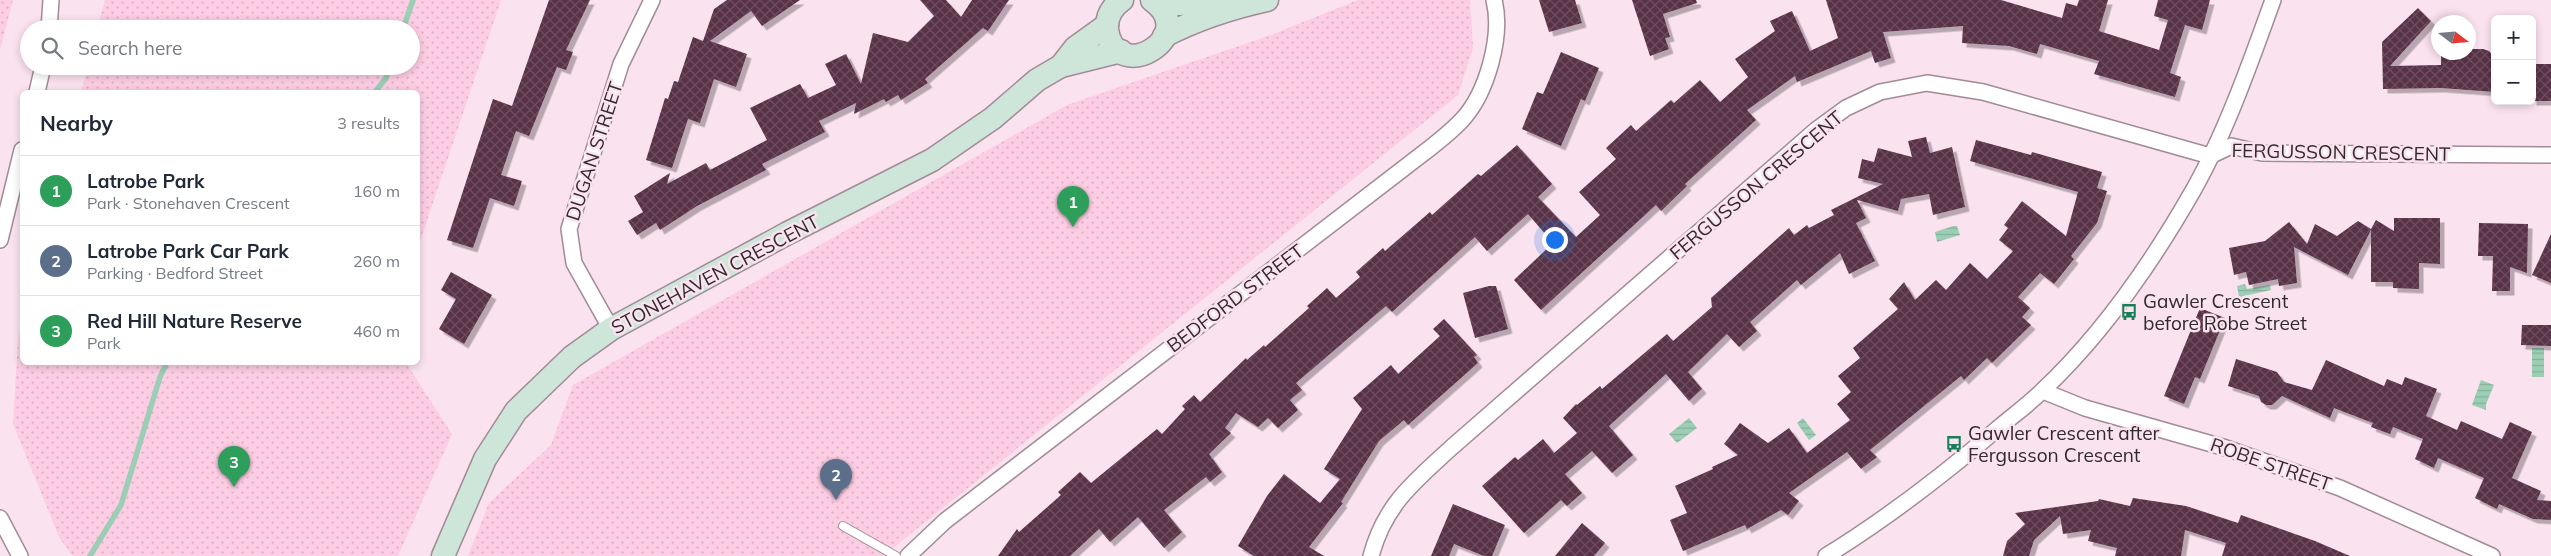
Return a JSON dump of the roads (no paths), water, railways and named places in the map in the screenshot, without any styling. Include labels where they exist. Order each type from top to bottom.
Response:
[{"type":"main road","points":[[1122,0],[1113,7],[1107,25],[1111,40],[1121,51],[1139,56],[1149,53],[1159,46],[1164,36],[1166,20],[1155,2]]},
{"type":"main road","points":[[1164,36],[1188,24],[1230,8],[1267,0]]},
{"type":"main road","points":[[1155,2],[1200,3],[1230,8]]},
{"type":"main road","name":"STONEHAVEN CRESCENT","points":[[1061,66],[1075,48],[1107,25]]},
{"type":"main road","name":"STONEHAVEN CRESCENT","points":[[443,556],[484,459],[516,411],[572,357],[611,329],[788,233],[932,160],[993,118],[1037,80],[1061,66],[1121,51]]},
{"type":"street","points":[[49,20],[51,0]]},
{"type":"street","name":"DUGAN STREET","points":[[611,329],[574,263],[569,229],[621,64],[652,0]]},
{"type":"street","name":"BEDFORD STREET","points":[[908,556],[945,521],[1408,165],[1463,120],[1484,84],[1496,44],[1494,0]]},
{"type":"street","points":[[1826,556],[1873,527],[1963,459],[2042,391],[2120,302],[2160,246],[2195,187],[2254,53],[2273,0]]},
{"type":"street","points":[[37,90],[41,75]]},
{"type":"street","name":"FERGUSSON CRESCENT","points":[[1372,556],[1377,535],[1402,493],[1816,130],[1846,108],[1880,92],[1927,83],[1956,86],[2210,156],[2231,146],[2262,153],[2551,156]]},
{"type":"street","points":[[0,240],[20,158]]},
{"type":"street","name":"ROBE STREET","points":[[2042,391],[2085,408],[2226,448],[2340,488],[2492,556]]},
{"type":"street","points":[[0,518],[20,556]]},
{"type":"lane","points":[[843,526],[896,556]]},
{"type":"waterway","points":[[406,20],[413,0]]},
{"type":"waterway","points":[[377,90],[387,75]]},
{"type":"waterway","points":[[90,556],[121,505],[160,377],[166,365]]},
{"type":"place","name":"Latrobe Park","points":[[1073,227]]},
{"type":"place","name":"Gawler Crescent before Robe Street","points":[[2129,312]]},
{"type":"place","name":"Gawler Crescent after Fergusson Crescent","points":[[1954,444]]},
{"type":"place","name":"Red Hill Nature Reserve","points":[[234,487]]},
{"type":"place","name":"Latrobe Park Car Park","points":[[836,500]]}]
